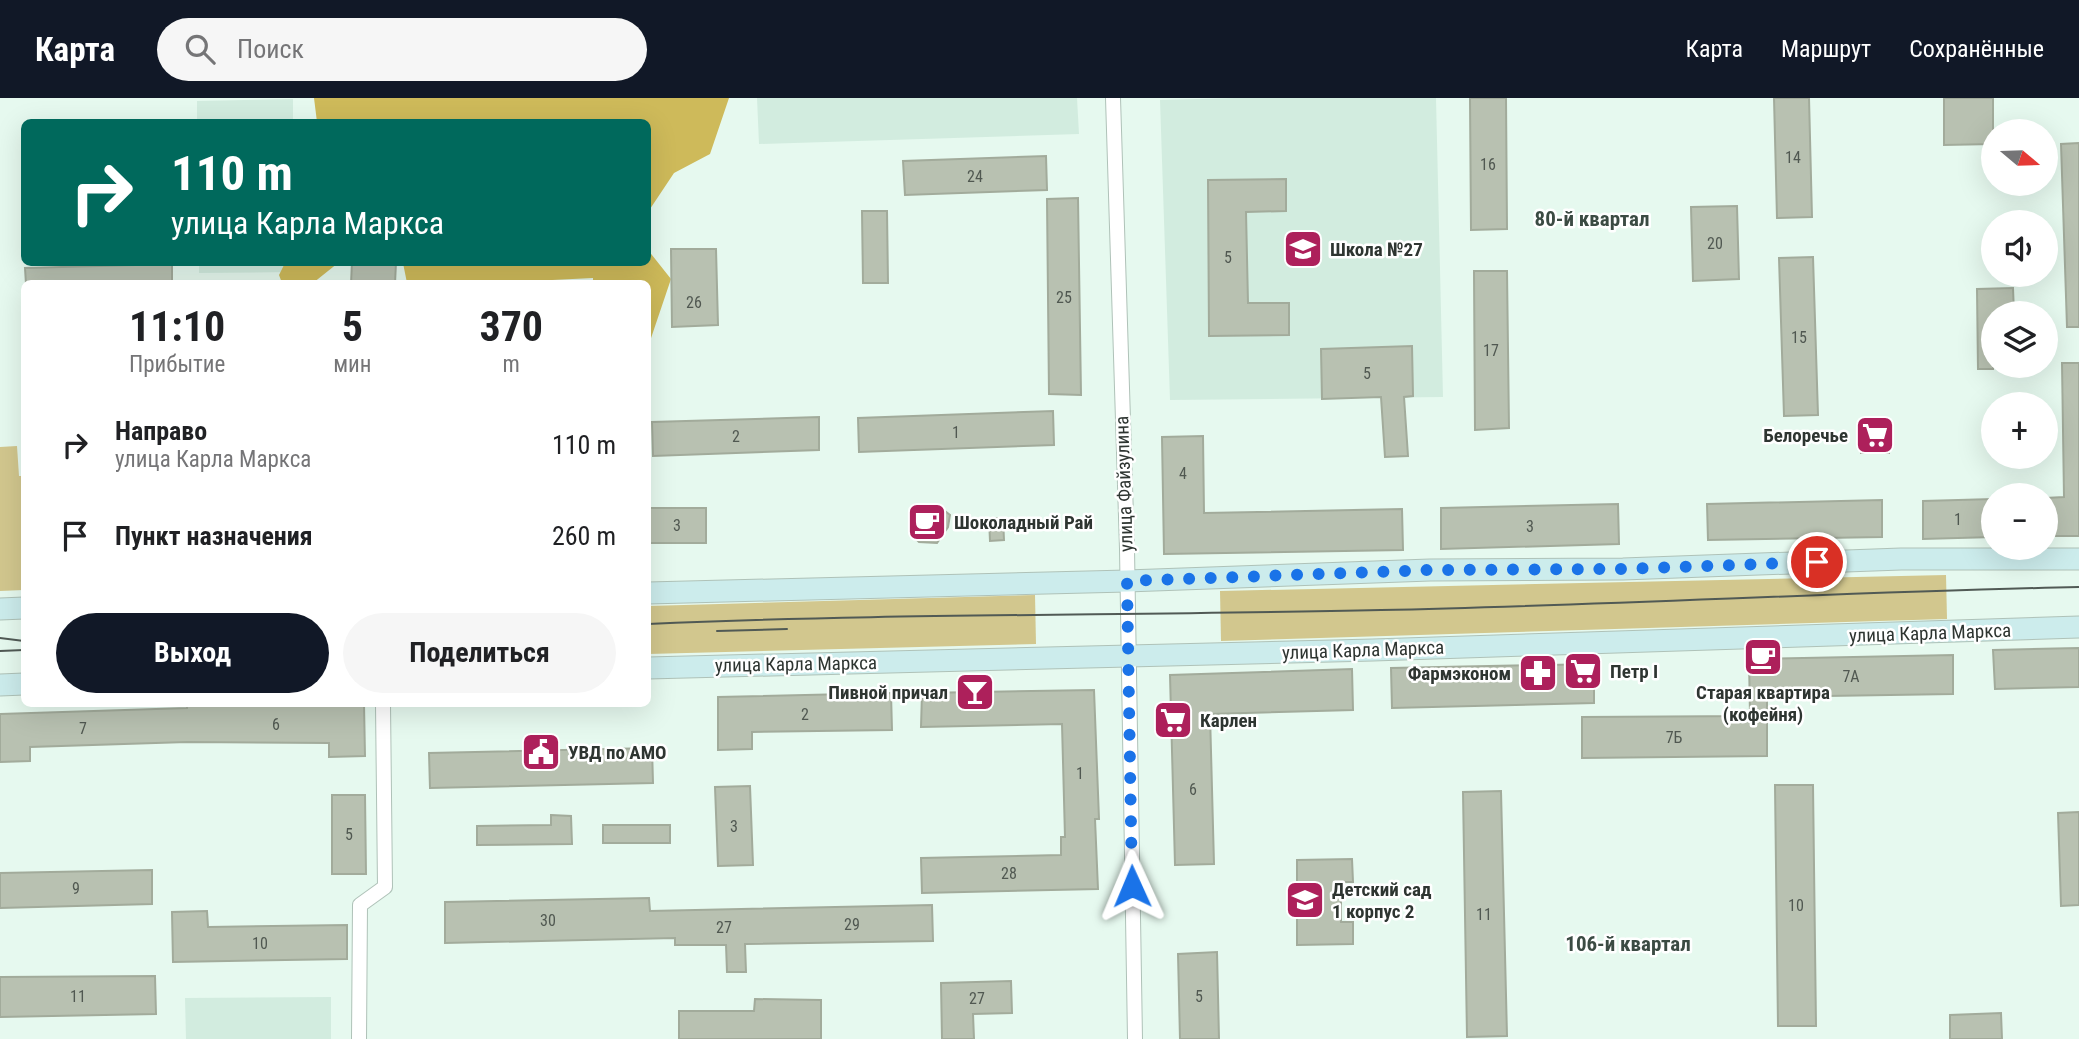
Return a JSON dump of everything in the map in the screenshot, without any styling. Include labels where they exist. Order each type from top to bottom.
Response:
[{"type":"main road","points":[[651,593],[1430,570],[1623,569],[1901,559],[2079,559]]},
{"type":"main road","points":[[0,609],[21,608]]},
{"type":"main road","name":"улица Карла Маркса","points":[[651,668],[2079,627]]},
{"type":"main road","points":[[0,685],[21,684]]},
{"type":"street","name":"улица Файзулина","points":[[1113,98],[1127,581],[1135,1039]]},
{"type":"street","points":[[359,1039],[360,905],[385,887],[383,707]]},
{"type":"shaded area","points":[[314,98],[729,98],[710,154],[674,173],[651,208],[651,119],[317,119]]},
{"type":"shaded area","points":[[757,98],[1077,98],[1079,134],[759,144]]},
{"type":"shaded area","name":"Школа №27","points":[[1436,98],[1443,397],[1170,400],[1160,100]]},
{"type":"shaded area","points":[[293,99],[293,119],[197,119],[197,101]]},
{"type":"shaded area","points":[[651,254],[671,279],[651,338],[651,280],[406,280],[404,266],[651,266]]},
{"type":"shaded area","points":[[199,266],[295,266],[295,272],[199,273]]},
{"type":"shaded area","points":[[283,266],[334,266],[317,280],[281,280],[279,275]]},
{"type":"shaded area","points":[[17,446],[21,476],[21,590],[0,591],[0,447]]},
{"type":"shaded area","points":[[1946,575],[1947,619],[1221,641],[1220,591]]},
{"type":"shaded area","points":[[1035,595],[1036,644],[651,654],[651,606]]},
{"type":"shaded area","points":[[331,997],[331,1039],[186,1039],[185,998]]},
{"type":"building","points":[[1470,98],[1506,98],[1507,229],[1471,230]]},
{"type":"building","points":[[1774,98],[1809,98],[1812,217],[1777,218]]},
{"type":"building","points":[[1944,98],[1993,98],[1993,119],[1981,119],[1981,144],[1944,145]]},
{"type":"building","points":[[2079,143],[2079,327],[2067,327],[2061,144]]},
{"type":"building","points":[[1046,156],[1047,190],[905,195],[903,161]]},
{"type":"building","points":[[1286,179],[1286,211],[1246,212],[1248,303],[1289,303],[1289,335],[1209,336],[1208,180]]},
{"type":"building","points":[[1078,198],[1081,395],[1049,394],[1047,199]]},
{"type":"building","points":[[1737,206],[1739,279],[1693,281],[1691,207]]},
{"type":"building","points":[[862,211],[887,211],[888,283],[863,283]]},
{"type":"building","points":[[671,249],[716,249],[718,325],[672,327]]},
{"type":"building","points":[[1813,257],[1818,415],[1784,416],[1779,258]]},
{"type":"building","points":[[172,266],[172,280],[26,280],[25,268]]},
{"type":"building","points":[[352,266],[396,266],[395,280],[351,280]]},
{"type":"building","points":[[1474,271],[1507,271],[1509,428],[1475,430]]},
{"type":"building","points":[[2013,288],[2014,301],[1981,301],[1981,369],[1978,369],[1977,289]]},
{"type":"building","points":[[1412,346],[1413,396],[1404,397],[1408,456],[1385,457],[1381,397],[1322,399],[1321,349]]},
{"type":"building","points":[[2062,363],[2079,363],[2079,536],[2058,536],[2058,497],[2064,497]]},
{"type":"building","points":[[1053,411],[1054,445],[859,452],[858,418]]},
{"type":"building","points":[[819,417],[819,450],[653,456],[652,422]]},
{"type":"building","points":[[1861,421],[1889,421],[1889,453],[1861,453]]},
{"type":"building","points":[[1203,436],[1204,513],[1402,509],[1403,550],[1164,554],[1162,437]]},
{"type":"building","points":[[1981,499],[1981,537],[1923,539],[1923,501]]},
{"type":"building","points":[[1882,500],[1882,537],[1708,540],[1707,504]]},
{"type":"building","points":[[1618,504],[1619,544],[1441,549],[1441,508]]},
{"type":"building","points":[[924,505],[937,505],[950,515],[948,527],[937,543],[919,542],[910,533],[910,517]]},
{"type":"building","points":[[651,508],[706,508],[706,543],[651,543]]},
{"type":"building","points":[[989,518],[1003,518],[1004,540],[990,541]]},
{"type":"building","points":[[2079,648],[2079,687],[1995,689],[1993,650]]},
{"type":"building","points":[[1953,655],[1953,694],[1767,697],[1767,756],[1582,758],[1582,717],[1750,716],[1749,659]]},
{"type":"building","points":[[1594,664],[1594,703],[1392,708],[1391,668]]},
{"type":"building","points":[[1352,669],[1353,710],[1210,714],[1214,864],[1175,865],[1170,675]]},
{"type":"building","points":[[1094,690],[1099,819],[1095,819],[1098,889],[922,893],[921,858],[1061,855],[1061,837],[1065,837],[1062,724],[921,727],[922,693]]},
{"type":"building","points":[[891,693],[892,730],[752,732],[752,749],[718,750],[718,697]]},
{"type":"building","points":[[364,707],[365,756],[329,757],[329,743],[187,742],[30,747],[30,761],[0,762],[0,714],[187,708]]},
{"type":"building","points":[[652,748],[653,783],[430,788],[429,753]]},
{"type":"building","points":[[1775,785],[1813,785],[1816,1026],[1778,1026]]},
{"type":"building","points":[[750,786],[753,865],[718,866],[715,787]]},
{"type":"building","points":[[1501,791],[1507,1036],[1467,1037],[1463,792]]},
{"type":"building","points":[[332,795],[365,795],[366,874],[332,874]]},
{"type":"building","points":[[2079,812],[2079,905],[2061,906],[2058,813]]},
{"type":"building","points":[[551,815],[571,816],[572,844],[477,845],[477,826],[551,825]]},
{"type":"building","points":[[603,825],[670,825],[670,843],[603,843]]},
{"type":"building","points":[[1352,859],[1353,882],[1341,882],[1341,922],[1353,922],[1353,944],[1297,945],[1297,860]]},
{"type":"building","points":[[152,870],[152,904],[0,908],[0,873]]},
{"type":"building","points":[[649,898],[650,911],[932,905],[933,941],[745,944],[746,972],[727,972],[726,945],[675,945],[675,938],[445,943],[445,902]]},
{"type":"building","points":[[207,911],[208,927],[347,925],[347,959],[173,962],[172,912]]},
{"type":"building","points":[[1217,952],[1219,1039],[1180,1039],[1178,954]]},
{"type":"building","points":[[155,976],[156,1014],[0,1017],[0,977]]},
{"type":"building","points":[[1011,981],[1012,1013],[973,1014],[974,1039],[942,1039],[941,983]]},
{"type":"building","points":[[755,999],[821,1000],[821,1039],[679,1039],[679,1011],[754,1011]]},
{"type":"building","points":[[2001,1013],[2002,1039],[1950,1039],[1950,1015]]},
{"type":"tram line","points":[[651,624],[831,618],[1468,608],[2079,587]]},
{"type":"tram line","points":[[717,631],[787,629]]},
{"type":"tram line","points":[[0,638],[21,641]]},
{"type":"tram line","points":[[0,651],[21,650]]},
{"type":"place","name":"Школа №27","points":[[1303,249]]},
{"type":"place","name":"Белоречье","points":[[1875,435]]},
{"type":"place","name":"Шоколадный Рай","points":[[927,522]]},
{"type":"place","name":"Старая квартира (кофейня)","points":[[1763,657]]},
{"type":"place","name":"Петр I","points":[[1583,671]]},
{"type":"place","name":"Фармэконом","points":[[1538,673]]},
{"type":"place","name":"Пивной причал","points":[[975,692]]},
{"type":"place","name":"Карлен","points":[[1173,720]]},
{"type":"place","name":"УВД по АМО","points":[[541,752]]},
{"type":"place","name":"Детский сад 1 корпус 2","points":[[1305,900]]},
{"type":"district","name":"80-й квартал","points":[[1592,219]]},
{"type":"district","name":"106-й квартал","points":[[1628,944]]},
{"type":"route","points":[[1132,886],[1127,581],[1430,570],[1623,569],[1817,562]]}]
